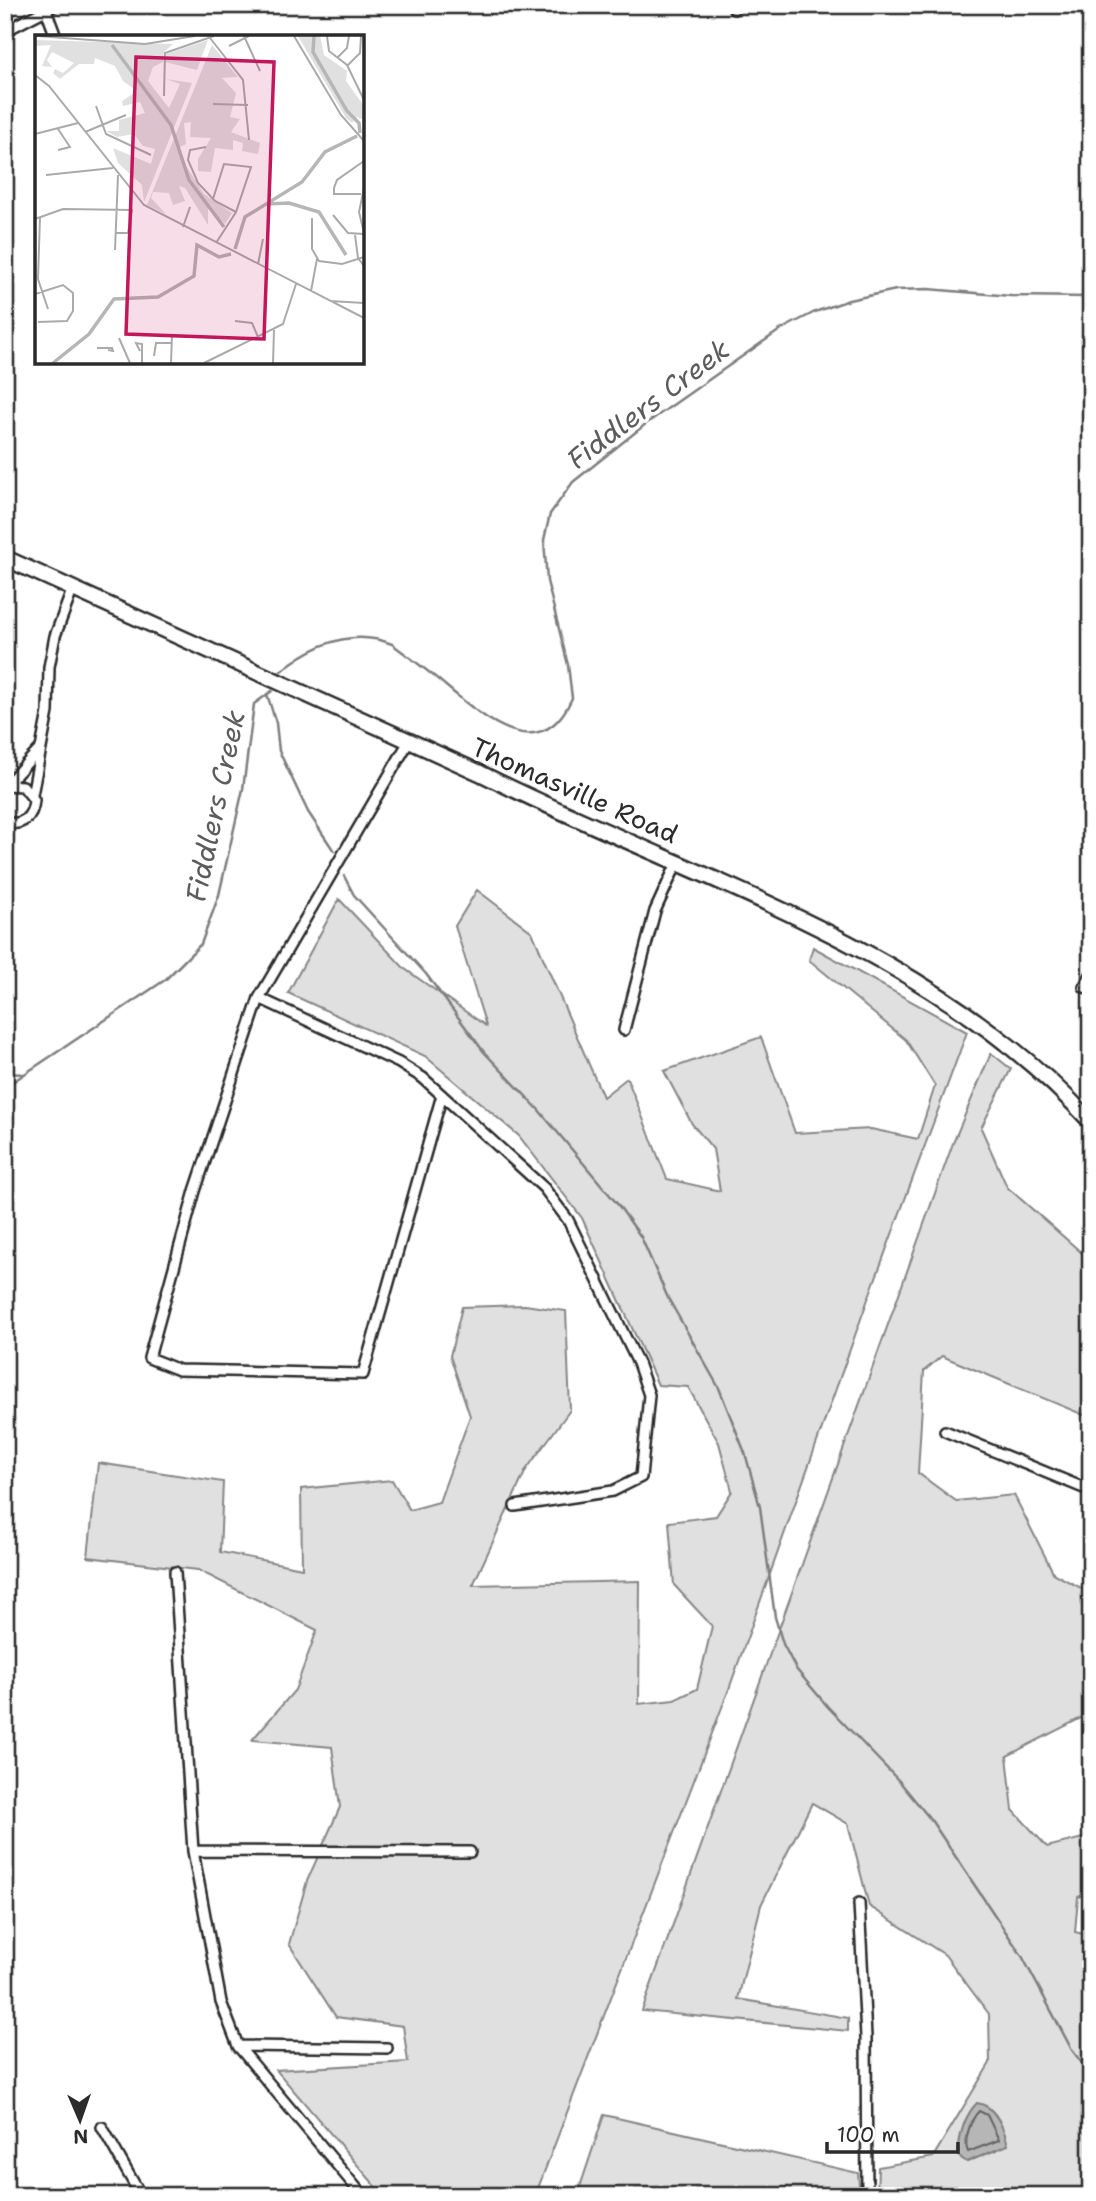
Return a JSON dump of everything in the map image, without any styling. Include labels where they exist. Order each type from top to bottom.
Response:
[{"type":"main road","name":"Thomasville Road","points":[[5,558],[677,863],[903,972],[987,1027],[1059,1087],[1091,1122]]},
{"type":"street","points":[[5,31],[50,8],[56,35]]},
{"type":"street","points":[[5,822],[21,822],[29,817],[33,809],[32,795],[48,712],[49,667],[55,636],[74,588]]},
{"type":"street","points":[[408,743],[259,998],[195,1191],[149,1358],[178,1370],[363,1374],[442,1095]]},
{"type":"street","points":[[6,785],[40,749]]},
{"type":"street","points":[[6,785],[23,786],[32,795]]},
{"type":"street","points":[[624,1030],[655,911],[677,863]]},
{"type":"street","points":[[1091,975],[1084,987],[1091,989]]},
{"type":"street","points":[[259,998],[398,1063],[442,1095],[544,1188],[568,1220],[638,1363],[649,1395],[641,1477],[613,1491],[515,1506]]},
{"type":"street","points":[[945,1431],[1091,1491]]},
{"type":"street","points":[[175,1572],[193,1851],[221,2002],[238,2046],[363,2196]]},
{"type":"street","points":[[193,1851],[470,1852]]},
{"type":"street","points":[[859,1903],[866,2036],[867,2196]]},
{"type":"street","points":[[238,2046],[387,2048]]},
{"type":"street","points":[[102,2127],[141,2196]]},
{"type":"shaded area","points":[[477,890],[532,932],[603,1097],[627,1078],[667,1179],[720,1191],[713,1149],[692,1124],[664,1071],[761,1037],[795,1133],[871,1129],[918,1139],[935,1086],[906,1040],[809,960],[813,947],[967,1032],[868,1299],[729,1689],[535,2196],[384,2196],[276,2070],[408,2062],[403,2026],[336,2017],[289,1944],[307,1881],[340,1807],[332,1747],[252,1740],[295,1690],[317,1630],[198,1570],[88,1557],[98,1463],[223,1482],[220,1552],[302,1568],[301,1489],[392,1480],[410,1510],[439,1502],[470,1416],[450,1356],[462,1307],[525,1305],[566,1311],[570,1410],[526,1470],[473,1585],[640,1581],[639,1704],[674,1700],[697,1689],[712,1626],[674,1585],[669,1522],[716,1516],[732,1491],[719,1443],[688,1387],[658,1385],[582,1218],[519,1136],[425,1056],[288,993],[339,899],[405,969],[486,1026],[455,926]]},
{"type":"shaded area","points":[[991,1053],[1011,1069],[981,1128],[1007,1187],[1091,1261],[1091,1418],[942,1356],[924,1371],[918,1473],[956,1501],[1014,1495],[1054,1574],[1091,1593],[1091,1713],[1007,1756],[1013,1810],[1047,1847],[1091,1836],[1091,1892],[1078,1897],[1075,1932],[1091,1936],[1091,2196],[877,2196],[878,2167],[933,2157],[990,2063],[989,2014],[945,1955],[869,1906],[848,1824],[812,1803],[761,1905],[738,1999],[848,2018],[848,2031],[642,2011],[953,1143]]},
{"type":"shaded area","points":[[604,2115],[858,2173],[860,2196],[577,2196]]},
{"type":"water","points":[[977,2103],[994,2113],[1008,2145],[967,2162],[958,2156],[959,2142],[965,2121]]},
{"type":"waterway","name":"Fiddlers Creek","points":[[281,671],[306,654],[333,642],[362,638],[377,640],[392,644],[489,720],[525,733],[543,731],[558,720],[572,698],[568,665],[547,581],[544,540],[550,514],[573,482],[647,423],[780,330],[815,312],[849,300],[896,290],[928,289],[1011,296],[1091,297]]},
{"type":"waterway","name":"Fiddlers Creek","points":[[5,1087],[165,980],[201,944],[219,895],[243,789],[254,704],[272,691]]},
{"type":"waterway","points":[[267,694],[276,723],[279,751],[308,812],[334,851]]},
{"type":"waterway","points":[[344,876],[354,895],[426,974],[484,1052],[538,1109],[619,1206],[641,1237],[668,1298],[719,1388],[745,1453],[760,1507],[775,1617],[783,1644],[796,1669],[828,1707],[900,1782],[931,1820],[1022,1956],[1072,2050],[1091,2075]]},
{"type":"waterway","points":[[5,1073],[23,1074]]}]
